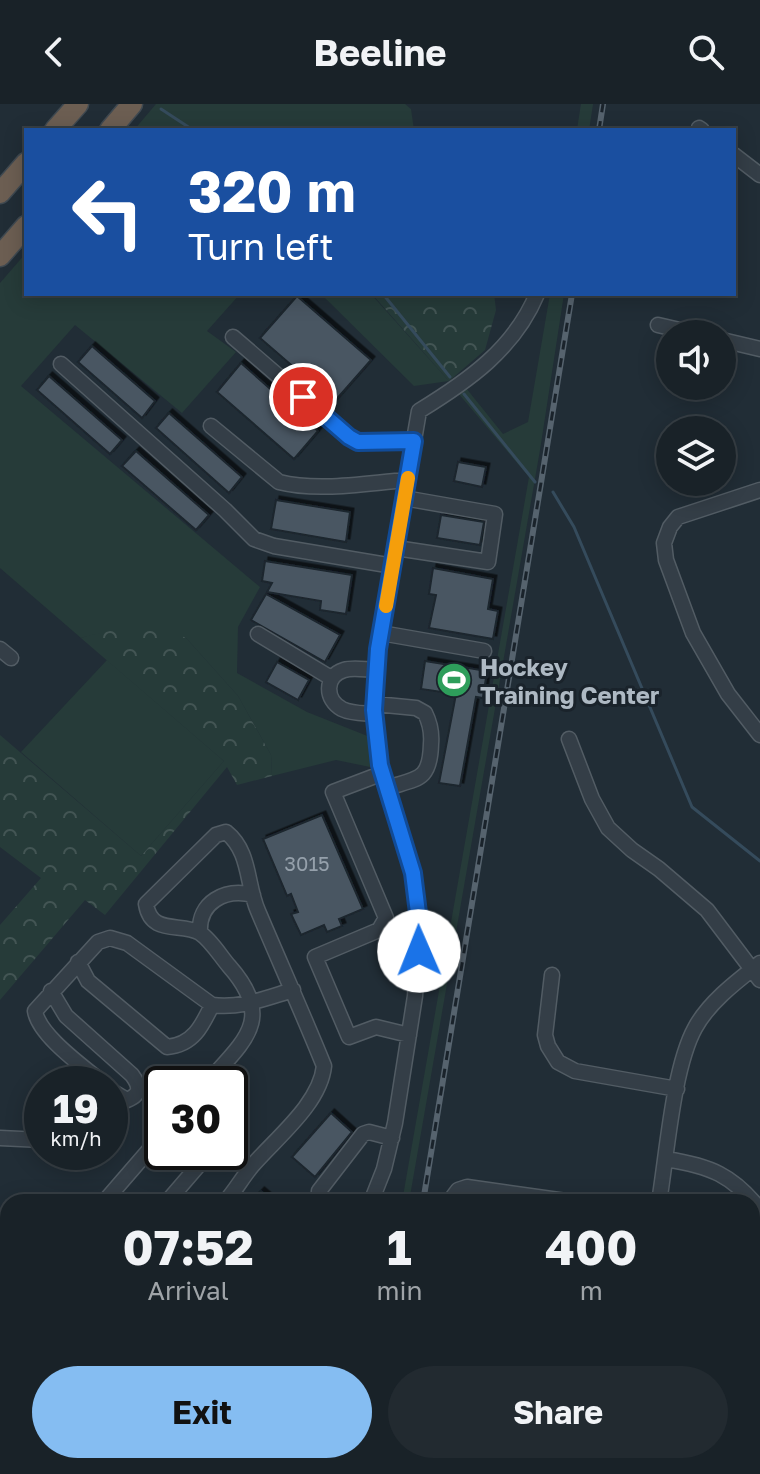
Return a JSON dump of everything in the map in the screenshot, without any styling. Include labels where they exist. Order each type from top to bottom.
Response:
[{"type":"highway","points":[[57,128],[78,104]]},
{"type":"highway","points":[[112,128],[132,104]]},
{"type":"highway","points":[[0,193],[24,165]]},
{"type":"highway","points":[[0,256],[24,228]]},
{"type":"street","points":[[736,157],[760,175]]},
{"type":"street","points":[[374,1194],[392,1138],[409,1035],[420,929],[413,873],[383,773],[375,709],[381,633],[419,411],[484,367],[510,342],[536,296]]},
{"type":"street","points":[[233,337],[349,437],[358,442],[414,441]]},
{"type":"street","points":[[736,343],[760,349]]},
{"type":"street","points":[[61,364],[254,539],[274,546],[393,566]]},
{"type":"street","points":[[211,426],[279,482],[337,485],[407,480]]},
{"type":"street","points":[[760,490],[678,517],[664,543],[666,560],[698,644],[728,694],[760,735]]},
{"type":"street","points":[[396,548],[488,562],[495,514],[404,498]]},
{"type":"street","points":[[381,633],[484,651]]},
{"type":"street","points":[[258,634],[331,678]]},
{"type":"street","points":[[377,670],[349,668],[340,671],[331,678],[332,702],[351,713],[416,708],[425,713],[432,735],[430,764],[422,776],[387,788]]},
{"type":"street","points":[[569,739],[592,799],[608,828],[707,910],[757,971],[723,995],[695,1027],[687,1044],[660,1194]]},
{"type":"street","points":[[383,773],[333,792],[386,918],[379,930],[315,957],[349,1037],[376,1027],[409,1035]]},
{"type":"street","points":[[222,1066],[248,1036],[252,1002],[244,983],[200,933],[159,924],[148,913],[146,904],[222,831],[231,836],[247,860],[253,895],[324,1066],[322,1082],[313,1098],[248,1170],[231,1194]]},
{"type":"street","points":[[200,933],[199,919],[206,908],[223,895],[239,891],[253,895]]},
{"type":"street","points":[[85,1066],[37,1022],[35,1011],[98,942],[110,938],[127,943],[212,1005],[226,1007],[293,990]]},
{"type":"street","points":[[78,962],[88,981],[167,1047],[180,1046],[192,1038],[212,1005]]},
{"type":"street","points":[[552,975],[545,1028],[548,1046],[558,1062],[575,1071],[677,1089]]},
{"type":"street","points":[[51,991],[66,1016],[122,1066]]},
{"type":"street","points":[[128,1071],[139,1084],[135,1097],[128,1100]]},
{"type":"street","points":[[319,1194],[363,1134],[369,1132],[392,1138]]},
{"type":"street","points":[[0,1138],[24,1139]]},
{"type":"street","points":[[111,1194],[144,1156]]},
{"type":"street","points":[[666,1159],[696,1163],[729,1178],[747,1194]]},
{"type":"street","points":[[174,1194],[195,1170]]},
{"type":"street","points":[[455,1194],[467,1187],[516,1194]]},
{"type":"green space","points":[[156,104],[405,104],[411,109],[414,128],[136,128]]},
{"type":"green space","points":[[581,104],[593,104],[589,128],[577,128]]},
{"type":"green space","points":[[24,255],[24,296],[238,296],[207,331],[236,352],[182,413],[75,325],[21,386],[260,587],[238,627],[237,673],[307,712],[370,737],[375,768],[336,760],[272,776],[271,755],[238,696],[186,638],[120,632],[81,638],[0,568],[0,283]]},
{"type":"green space","points":[[323,296],[373,296],[449,381],[414,386]]},
{"type":"green space","points":[[374,296],[494,296],[496,310],[485,350],[449,381]]},
{"type":"green space","points":[[550,296],[564,296],[540,450],[410,1194],[403,1194],[529,477],[458,393],[466,388],[503,434],[528,422]]},
{"type":"green space","points":[[155,624],[186,638],[238,696],[271,755],[272,776],[237,785],[227,767],[105,915],[85,900],[0,1000],[0,925],[41,878],[0,847],[0,735],[141,856],[224,761],[81,638]]},
{"type":"green space","points":[[107,660],[224,761],[141,856],[21,752]]},
{"type":"building","points":[[297,296],[371,360],[334,402],[260,338]]},
{"type":"building","points":[[92,346],[155,401],[142,418],[78,362]]},
{"type":"building","points":[[241,363],[318,431],[294,459],[217,392]]},
{"type":"building","points":[[49,376],[122,440],[110,454],[37,390]]},
{"type":"building","points":[[169,413],[242,477],[229,493],[156,428]]},
{"type":"building","points":[[136,451],[209,515],[196,530],[122,466]]},
{"type":"building","points":[[458,462],[486,467],[482,487],[454,481]]},
{"type":"building","points":[[276,500],[350,512],[346,542],[271,529]]},
{"type":"building","points":[[441,515],[484,522],[480,545],[437,538]]},
{"type":"building","points":[[265,561],[352,575],[346,614],[320,610],[321,601],[267,592],[272,583],[262,581]]},
{"type":"building","points":[[433,568],[493,579],[488,609],[498,611],[493,639],[429,628],[436,595],[429,594]]},
{"type":"building","points":[[266,594],[340,635],[325,662],[251,620]]},
{"type":"building","points":[[425,661],[487,671],[483,698],[476,697],[460,786],[439,783],[456,694],[421,689]]},
{"type":"building","points":[[277,662],[309,680],[298,700],[266,682]]},
{"type":"building","points":[[322,815],[363,909],[339,919],[342,926],[327,932],[324,925],[301,935],[291,914],[298,912],[291,894],[287,896],[263,839]]},
{"type":"building","points":[[331,1113],[352,1132],[315,1177],[292,1157]]},
{"type":"waterway","points":[[161,109],[190,128]]},
{"type":"waterway","points":[[385,296],[450,377]]},
{"type":"waterway","points":[[464,394],[535,482]]},
{"type":"waterway","points":[[553,492],[574,527],[692,807],[760,861]]},
{"type":"railway","points":[[599,128],[603,104]]},
{"type":"railway","points":[[424,1194],[572,296]]},
{"type":"slow traffic","points":[[386,606],[408,478]]},
{"type":"place","name":"Hockey Training Center","points":[[454,680]]},
{"type":"route","points":[[303,397],[358,442],[414,441],[378,649],[374,710],[380,765],[413,873],[420,929],[419,951]]}]
